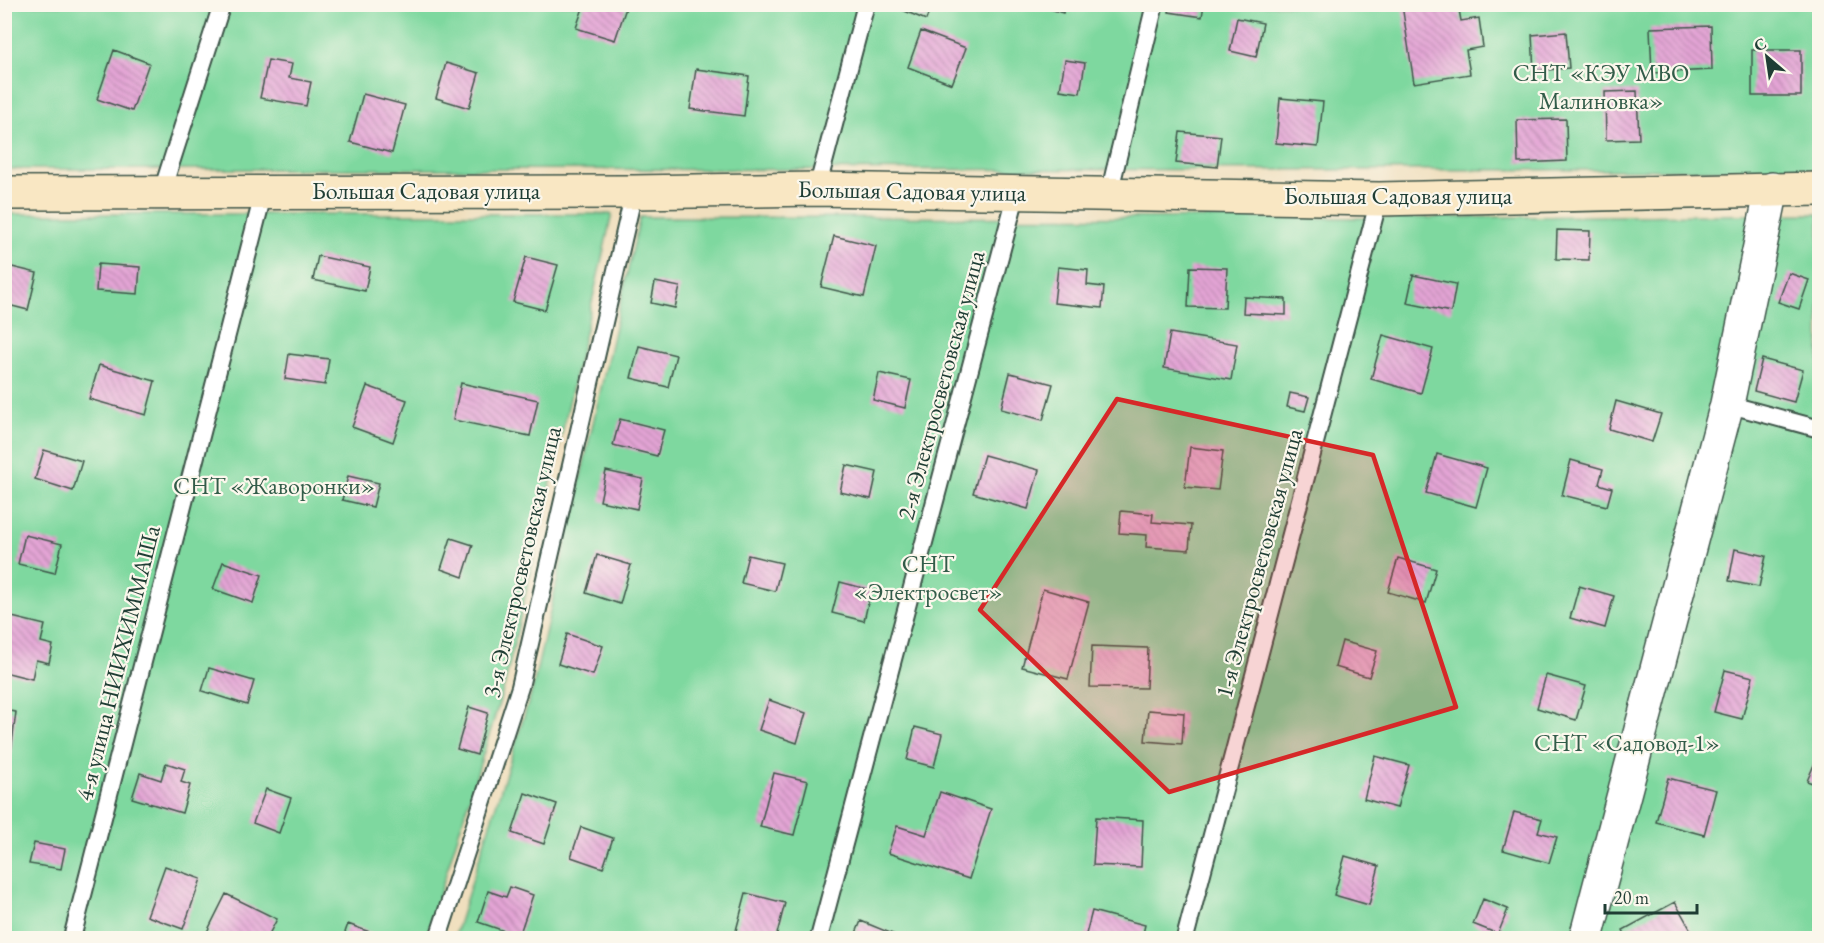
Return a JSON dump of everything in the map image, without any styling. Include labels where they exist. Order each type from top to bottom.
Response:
[{"type":"street","name":"Большая Садовая улица","points":[[4,193],[634,192],[817,189],[1379,199],[1820,189]]},
{"type":"street","points":[[1586,939],[1727,404],[1772,189]]},
{"type":"lane","points":[[161,194],[222,4]]},
{"type":"lane","points":[[817,189],[866,4]]},
{"type":"lane","points":[[1109,194],[1155,4]]},
{"type":"lane","name":"4-я улица НИИХИММАШа","points":[[72,939],[264,191]]},
{"type":"lane","name":"3-я Электросветовская улица","points":[[438,939],[520,687],[634,192]]},
{"type":"lane","name":"2-я Электросветовская улица","points":[[819,939],[1017,192]]},
{"type":"lane","name":"1-я Электросветовская улица","points":[[1185,939],[1379,199]]},
{"type":"lane","points":[[1727,404],[1820,429]]},
{"type":"highlighted area","points":[[1117,399],[1373,455],[1456,707],[1169,792],[980,610]]},
{"type":"green space","name":"СНТ «КЭУ МВО Малиновка»","points":[[5,5],[1819,5],[1819,170],[5,169]]},
{"type":"green space","name":"СНТ «Жаворонки»","points":[[4,214],[612,214],[505,684],[426,938],[5,938]]},
{"type":"green space","name":"СНТ «Электросвет»","points":[[1819,214],[1819,938],[454,938],[532,691],[640,217],[1394,218]]},
{"type":"building","points":[[888,4],[932,4],[926,20]]},
{"type":"building","points":[[1034,4],[1065,4],[1063,13]]},
{"type":"building","points":[[1170,4],[1204,4],[1202,17],[1169,12]]},
{"type":"building","points":[[1458,4],[1461,21],[1479,18],[1483,47],[1466,50],[1470,74],[1414,83],[1402,5]]},
{"type":"building","points":[[584,5],[627,5],[615,40],[576,28]]},
{"type":"building","points":[[1237,18],[1263,23],[1256,57],[1230,51]]},
{"type":"building","points":[[1711,26],[1712,70],[1652,73],[1650,28]]},
{"type":"building","points":[[921,31],[966,48],[952,84],[908,67]]},
{"type":"building","points":[[1566,32],[1569,68],[1534,71],[1532,35]]},
{"type":"building","points":[[114,50],[149,63],[132,111],[97,99]]},
{"type":"building","points":[[1752,50],[1801,50],[1801,96],[1752,96]]},
{"type":"building","points":[[268,60],[292,64],[289,78],[311,82],[306,106],[260,98]]},
{"type":"building","points":[[1065,60],[1085,63],[1080,93],[1060,90]]},
{"type":"building","points":[[446,63],[479,73],[469,108],[436,98]]},
{"type":"building","points":[[696,69],[749,76],[744,116],[690,109]]},
{"type":"building","points":[[1637,91],[1639,139],[1606,140],[1605,92]]},
{"type":"building","points":[[363,94],[405,105],[392,153],[350,142]]},
{"type":"building","points":[[1280,98],[1323,102],[1318,147],[1276,143]]},
{"type":"building","points":[[1566,119],[1567,161],[1518,163],[1517,120]]},
{"type":"building","points":[[1180,132],[1221,136],[1217,167],[1176,163]]},
{"type":"building","points":[[1557,230],[1590,231],[1589,260],[1556,259]]},
{"type":"building","points":[[834,236],[876,246],[864,297],[821,287]]},
{"type":"building","points":[[318,256],[370,267],[365,291],[313,280]]},
{"type":"building","points":[[526,257],[558,265],[545,310],[513,302]]},
{"type":"building","points":[[98,264],[140,267],[138,294],[96,291]]},
{"type":"building","points":[[4,265],[37,273],[28,310],[4,304]]},
{"type":"building","points":[[1058,267],[1088,270],[1087,285],[1104,287],[1102,308],[1054,303]]},
{"type":"building","points":[[1190,267],[1227,268],[1225,308],[1188,307]]},
{"type":"building","points":[[1789,273],[1809,280],[1799,309],[1778,302]]},
{"type":"building","points":[[1413,275],[1456,284],[1451,312],[1407,303]]},
{"type":"building","points":[[655,282],[680,287],[675,308],[651,303]]},
{"type":"building","points":[[1244,297],[1286,299],[1286,315],[1243,313]]},
{"type":"building","points":[[1170,333],[1237,344],[1231,380],[1164,368]]},
{"type":"building","points":[[1383,335],[1433,349],[1421,393],[1371,379]]},
{"type":"building","points":[[639,346],[676,355],[668,387],[631,378]]},
{"type":"building","points":[[289,354],[329,359],[325,385],[285,379]]},
{"type":"building","points":[[1762,359],[1803,370],[1794,402],[1754,391]]},
{"type":"building","points":[[99,365],[155,381],[146,415],[89,399]]},
{"type":"building","points":[[879,373],[911,380],[905,408],[873,400]]},
{"type":"building","points":[[1010,373],[1053,384],[1043,420],[1001,409]]},
{"type":"building","points":[[461,383],[538,400],[530,436],[453,420]]},
{"type":"building","points":[[367,386],[407,400],[393,442],[352,427]]},
{"type":"building","points":[[1290,393],[1309,397],[1305,411],[1287,407]]},
{"type":"building","points":[[1616,401],[1661,414],[1652,442],[1609,429]]},
{"type":"building","points":[[620,419],[664,430],[657,456],[613,445]]},
{"type":"building","points":[[1190,447],[1223,451],[1218,490],[1185,487]]},
{"type":"building","points":[[44,450],[82,461],[73,491],[35,479]]},
{"type":"building","points":[[1437,454],[1487,468],[1476,507],[1426,493]]},
{"type":"building","points":[[984,455],[1039,470],[1028,509],[973,493]]},
{"type":"building","points":[[1571,460],[1603,469],[1599,484],[1612,488],[1607,506],[1562,495]]},
{"type":"building","points":[[846,465],[877,472],[871,499],[840,492]]},
{"type":"building","points":[[606,471],[643,479],[637,509],[600,501]]},
{"type":"building","points":[[348,476],[379,483],[373,507],[342,500]]},
{"type":"building","points":[[1121,511],[1153,514],[1152,522],[1191,525],[1189,550],[1146,547],[1147,535],[1119,533]]},
{"type":"building","points":[[25,535],[62,544],[55,573],[18,564]]},
{"type":"building","points":[[451,538],[473,545],[463,577],[441,569]]},
{"type":"building","points":[[1735,549],[1766,556],[1759,587],[1729,581]]},
{"type":"building","points":[[597,555],[631,565],[620,604],[586,593]]},
{"type":"building","points":[[748,555],[782,563],[775,591],[741,583]]},
{"type":"building","points":[[1398,558],[1436,569],[1426,603],[1388,592]]},
{"type":"building","points":[[223,562],[262,575],[253,603],[213,589]]},
{"type":"building","points":[[840,582],[871,590],[864,621],[832,613]]},
{"type":"building","points":[[1579,586],[1614,596],[1605,628],[1570,618]]},
{"type":"building","points":[[1043,589],[1089,602],[1068,679],[1022,667]]},
{"type":"building","points":[[4,615],[45,625],[41,642],[53,645],[49,663],[36,660],[32,679],[4,672]]},
{"type":"building","points":[[567,634],[603,646],[593,675],[558,664]]},
{"type":"building","points":[[1342,641],[1377,651],[1369,677],[1335,667]]},
{"type":"building","points":[[1092,646],[1148,648],[1146,688],[1090,687]]},
{"type":"building","points":[[209,668],[254,681],[247,705],[202,691]]},
{"type":"building","points":[[1725,670],[1753,677],[1742,719],[1714,712]]},
{"type":"building","points":[[1546,675],[1586,686],[1576,720],[1537,708]]},
{"type":"building","points":[[769,700],[806,713],[797,743],[759,730]]},
{"type":"building","points":[[469,707],[488,713],[477,755],[457,749]]},
{"type":"building","points":[[4,710],[16,712],[10,758],[4,757]]},
{"type":"building","points":[[1148,710],[1184,713],[1182,744],[1145,741]]},
{"type":"building","points":[[915,727],[942,734],[934,767],[907,760]]},
{"type":"building","points":[[1820,751],[1820,786],[1807,781]]},
{"type":"building","points":[[1375,756],[1409,765],[1397,808],[1364,799]]},
{"type":"building","points":[[166,763],[185,769],[181,782],[190,785],[182,813],[132,798],[140,773],[161,780]]},
{"type":"building","points":[[774,773],[808,781],[794,835],[760,827]]},
{"type":"building","points":[[1668,778],[1716,790],[1704,835],[1656,822]]},
{"type":"building","points":[[266,789],[291,798],[279,833],[253,823]]},
{"type":"building","points":[[940,792],[991,809],[969,879],[888,853],[897,826],[926,835]]},
{"type":"building","points":[[525,793],[557,804],[544,844],[512,833]]},
{"type":"building","points":[[1514,812],[1542,819],[1538,832],[1557,837],[1549,863],[1503,850]]},
{"type":"building","points":[[1096,817],[1143,820],[1141,867],[1093,865]]},
{"type":"building","points":[[581,827],[613,838],[603,868],[571,857]]},
{"type":"building","points":[[34,843],[65,849],[61,869],[29,864]]},
{"type":"building","points":[[1345,856],[1379,866],[1369,905],[1334,895]]},
{"type":"building","points":[[165,866],[201,879],[183,929],[147,916]]},
{"type":"building","points":[[510,887],[533,895],[519,936],[478,922],[488,891],[506,897]]},
{"type":"building","points":[[746,893],[785,903],[776,938],[734,938]]},
{"type":"building","points":[[226,894],[277,919],[267,938],[220,938],[207,932]]},
{"type":"building","points":[[1483,899],[1508,909],[1498,934],[1473,924]]},
{"type":"building","points":[[1675,902],[1693,934],[1686,937],[1689,938],[1627,938],[1623,930]]},
{"type":"building","points":[[1092,911],[1145,925],[1142,938],[1085,938]]},
{"type":"building","points":[[861,921],[900,937],[854,938]]},
{"type":"building","points":[[348,924],[380,936],[379,938],[343,938]]},
{"type":"park label","name":"СНТ «Садовод-1»","points":[[1627,743]]}]
